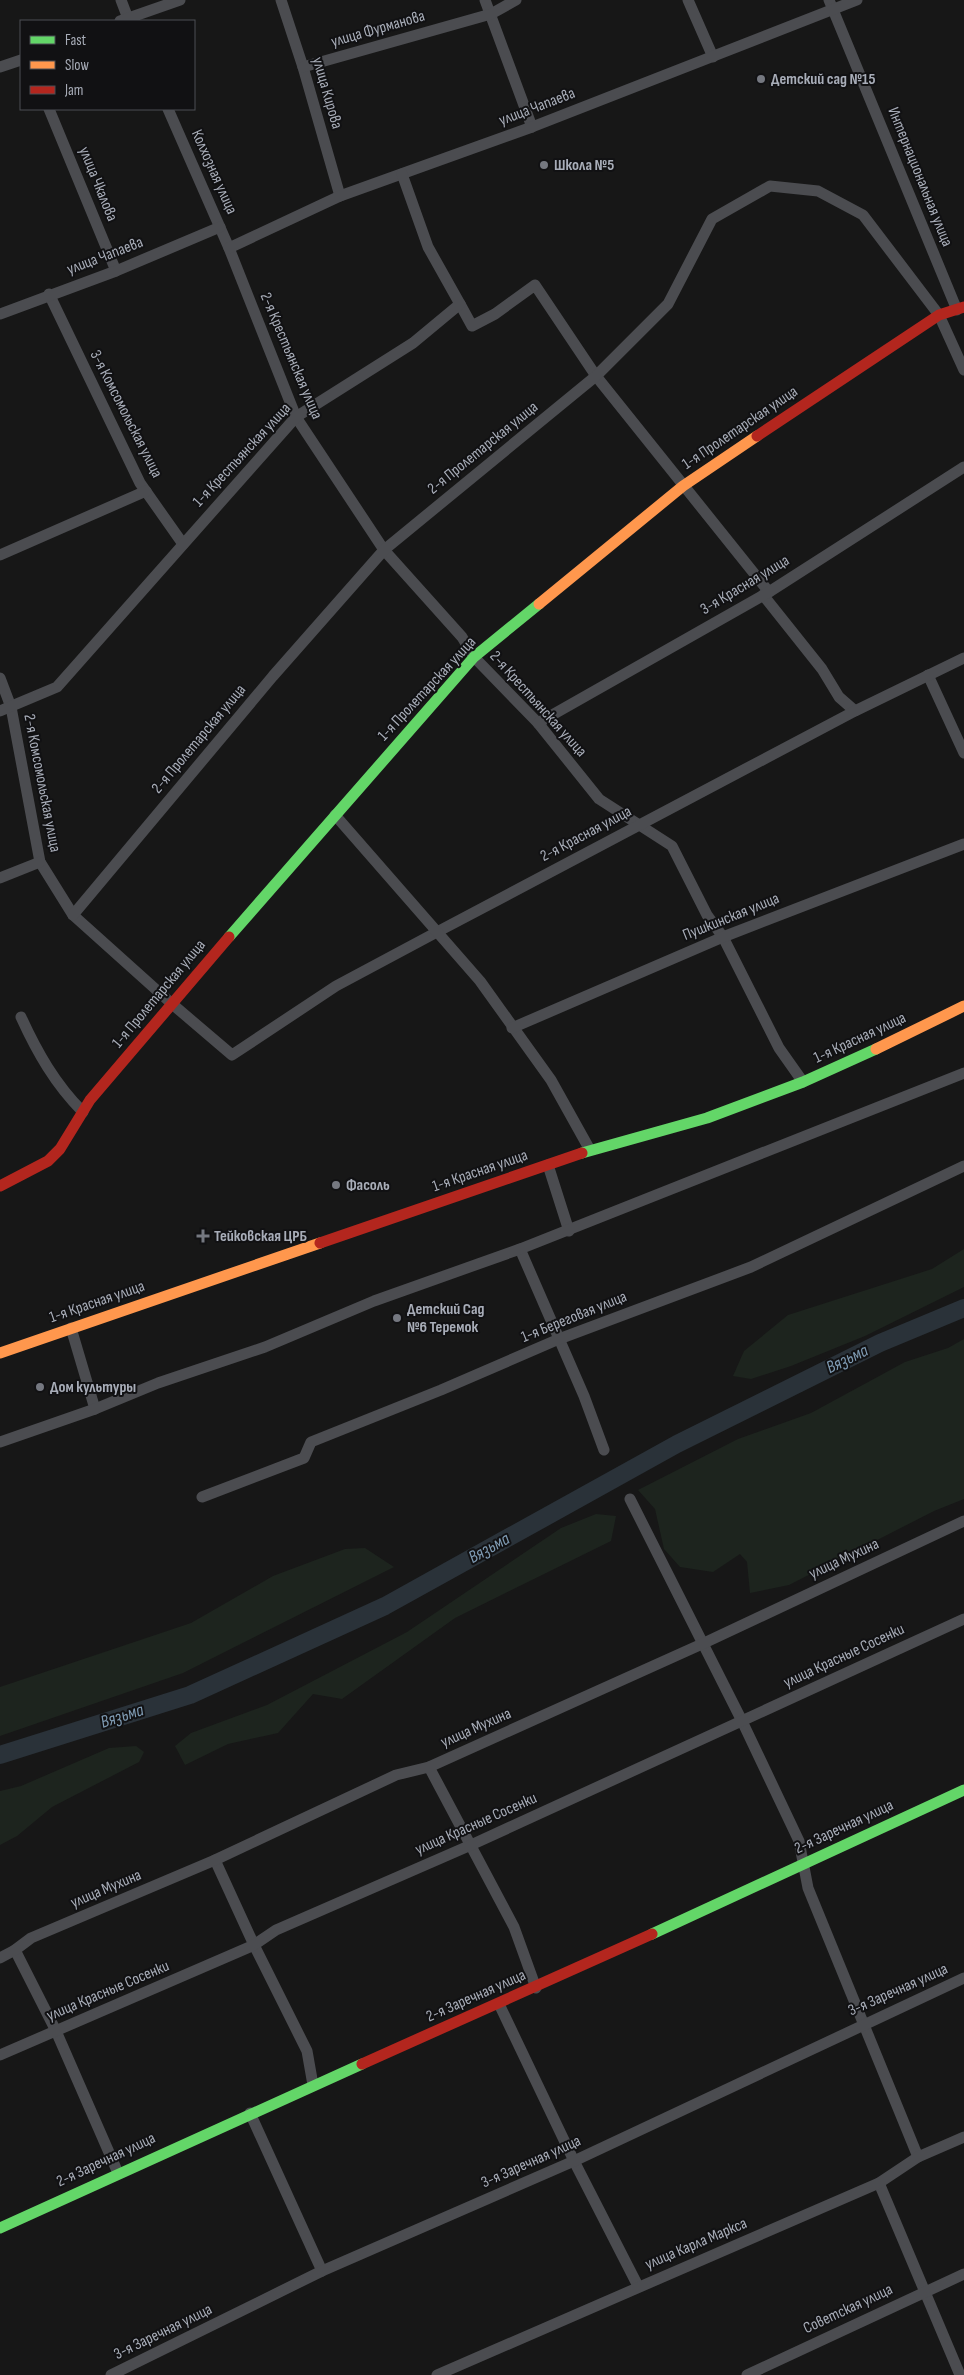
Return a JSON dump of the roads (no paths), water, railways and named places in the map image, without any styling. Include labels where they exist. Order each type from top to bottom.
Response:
[{"type":"main road","name":"1-я Пролетарская улица","points":[[0,1186],[48,1161],[60,1149],[90,1100],[171,1004],[474,657],[683,486],[939,315],[961,309]]},
{"type":"main road","name":"1-я Красная улица","points":[[0,1352],[590,1150],[707,1118],[803,1082],[852,1061],[964,1006]]},
{"type":"main road","name":"2-я Заречная улица","points":[[0,2228],[250,2113],[536,1988],[964,1790]]},
{"type":"street","points":[[121,0],[126,20],[180,0]]},
{"type":"street","name":"улица Кирова","points":[[280,0],[303,67],[340,196]]},
{"type":"street","points":[[485,0],[532,127]]},
{"type":"street","name":"улица Фурманова","points":[[303,67],[491,14],[516,0]]},
{"type":"street","points":[[688,0],[713,57]]},
{"type":"street","name":"улица Чапаева","points":[[229,248],[340,196],[532,127],[713,57],[831,5],[857,0]]},
{"type":"street","name":"Интернациональная улица","points":[[831,5],[961,309]]},
{"type":"street","points":[[0,66],[20,60]]},
{"type":"street","name":"улица Чкалова","points":[[49,110],[116,271]]},
{"type":"street","name":"Колхозная улица","points":[[168,110],[229,248]]},
{"type":"street","points":[[402,174],[428,247],[472,326],[495,314],[535,285],[596,376],[674,472],[766,593],[822,669],[839,696],[855,711]]},
{"type":"street","name":"2-я Пролетарская улица","points":[[73,915],[273,676],[384,550],[596,376],[668,304],[712,220],[770,186],[818,191],[863,215],[939,315]]},
{"type":"street","name":"улица Чапаева","points":[[0,314],[49,294],[116,271],[220,227]]},
{"type":"street","name":"2-я Крестьянская улица","points":[[229,248],[296,417],[384,550],[462,637],[474,657],[538,723],[599,799],[672,846],[707,915],[723,937],[778,1048],[803,1082]]},
{"type":"street","name":"3-я Комсомольская улица","points":[[49,294],[140,482],[183,544]]},
{"type":"street","name":"1-я Крестьянская улица","points":[[5,709],[57,687],[296,417],[413,343],[460,304]]},
{"type":"street","points":[[939,315],[964,370]]},
{"type":"street","name":"3-я Красная улица","points":[[538,723],[766,593],[964,467]]},
{"type":"street","points":[[0,555],[146,491]]},
{"type":"street","name":"2-я Красная улица","points":[[232,1055],[336,986],[855,711],[964,658]]},
{"type":"street","points":[[928,675],[964,752]]},
{"type":"street","name":"2-я Комсомольская улица","points":[[0,678],[5,709],[40,862],[73,915],[171,1004],[232,1055]]},
{"type":"street","points":[[335,815],[480,981],[551,1080],[590,1150]]},
{"type":"street","name":"Пушкинская улица","points":[[512,1028],[723,937],[964,844]]},
{"type":"street","points":[[0,878],[40,862]]},
{"type":"street","points":[[21,1017],[40,1058],[65,1095],[82,1112]]},
{"type":"street","points":[[0,1442],[95,1409],[158,1383],[265,1347],[374,1302],[520,1250],[964,1073]]},
{"type":"street","points":[[548,1165],[569,1231]]},
{"type":"street","name":"1-я Береговая улица","points":[[202,1497],[304,1458],[311,1442],[441,1390],[559,1339],[751,1267],[964,1166]]},
{"type":"street","points":[[520,1250],[584,1396],[604,1450]]},
{"type":"street","points":[[71,1328],[95,1409]]},
{"type":"street","points":[[630,1499],[742,1721],[799,1841],[808,1888],[865,2023],[918,2157]]},
{"type":"street","name":"улица Мухина","points":[[0,1958],[31,1938],[216,1860],[396,1775],[430,1767],[702,1644],[964,1521]]},
{"type":"street","name":"улица Красные Сосенки","points":[[0,2055],[254,1945],[276,1930],[471,1844],[964,1619]]},
{"type":"street","points":[[430,1767],[514,1927],[536,1988]]},
{"type":"street","points":[[216,1860],[254,1945],[307,2051],[313,2085]]},
{"type":"street","points":[[15,1950],[56,2031],[118,2173]]},
{"type":"street","name":"3-я Заречная улица","points":[[112,2375],[322,2271],[574,2161],[964,1978]]},
{"type":"street","points":[[499,2004],[574,2161],[638,2286]]},
{"type":"street","points":[[250,2113],[322,2271]]},
{"type":"street","name":"улица Карла Маркса","points":[[437,2375],[638,2286],[879,2183],[918,2157],[964,2138]]},
{"type":"street","points":[[879,2183],[926,2290],[960,2375]]},
{"type":"street","name":"Советская улица","points":[[747,2375],[926,2290],[964,2274]]},
{"type":"waterway","name":"Вязьма","points":[[0,1755],[190,1695],[385,1606],[677,1444],[880,1343],[964,1308]]},
{"type":"place","name":"Детский сад №15","points":[[761,79]]},
{"type":"place","name":"Школа №5","points":[[544,165]]},
{"type":"place","name":"Фасоль","points":[[336,1185]]},
{"type":"place","name":"Тейковская ЦРБ","points":[[203,1236]]},
{"type":"place","name":"Детский Сад №6 Теремок","points":[[397,1318]]},
{"type":"place","name":"Дом культуры","points":[[40,1387]]}]
